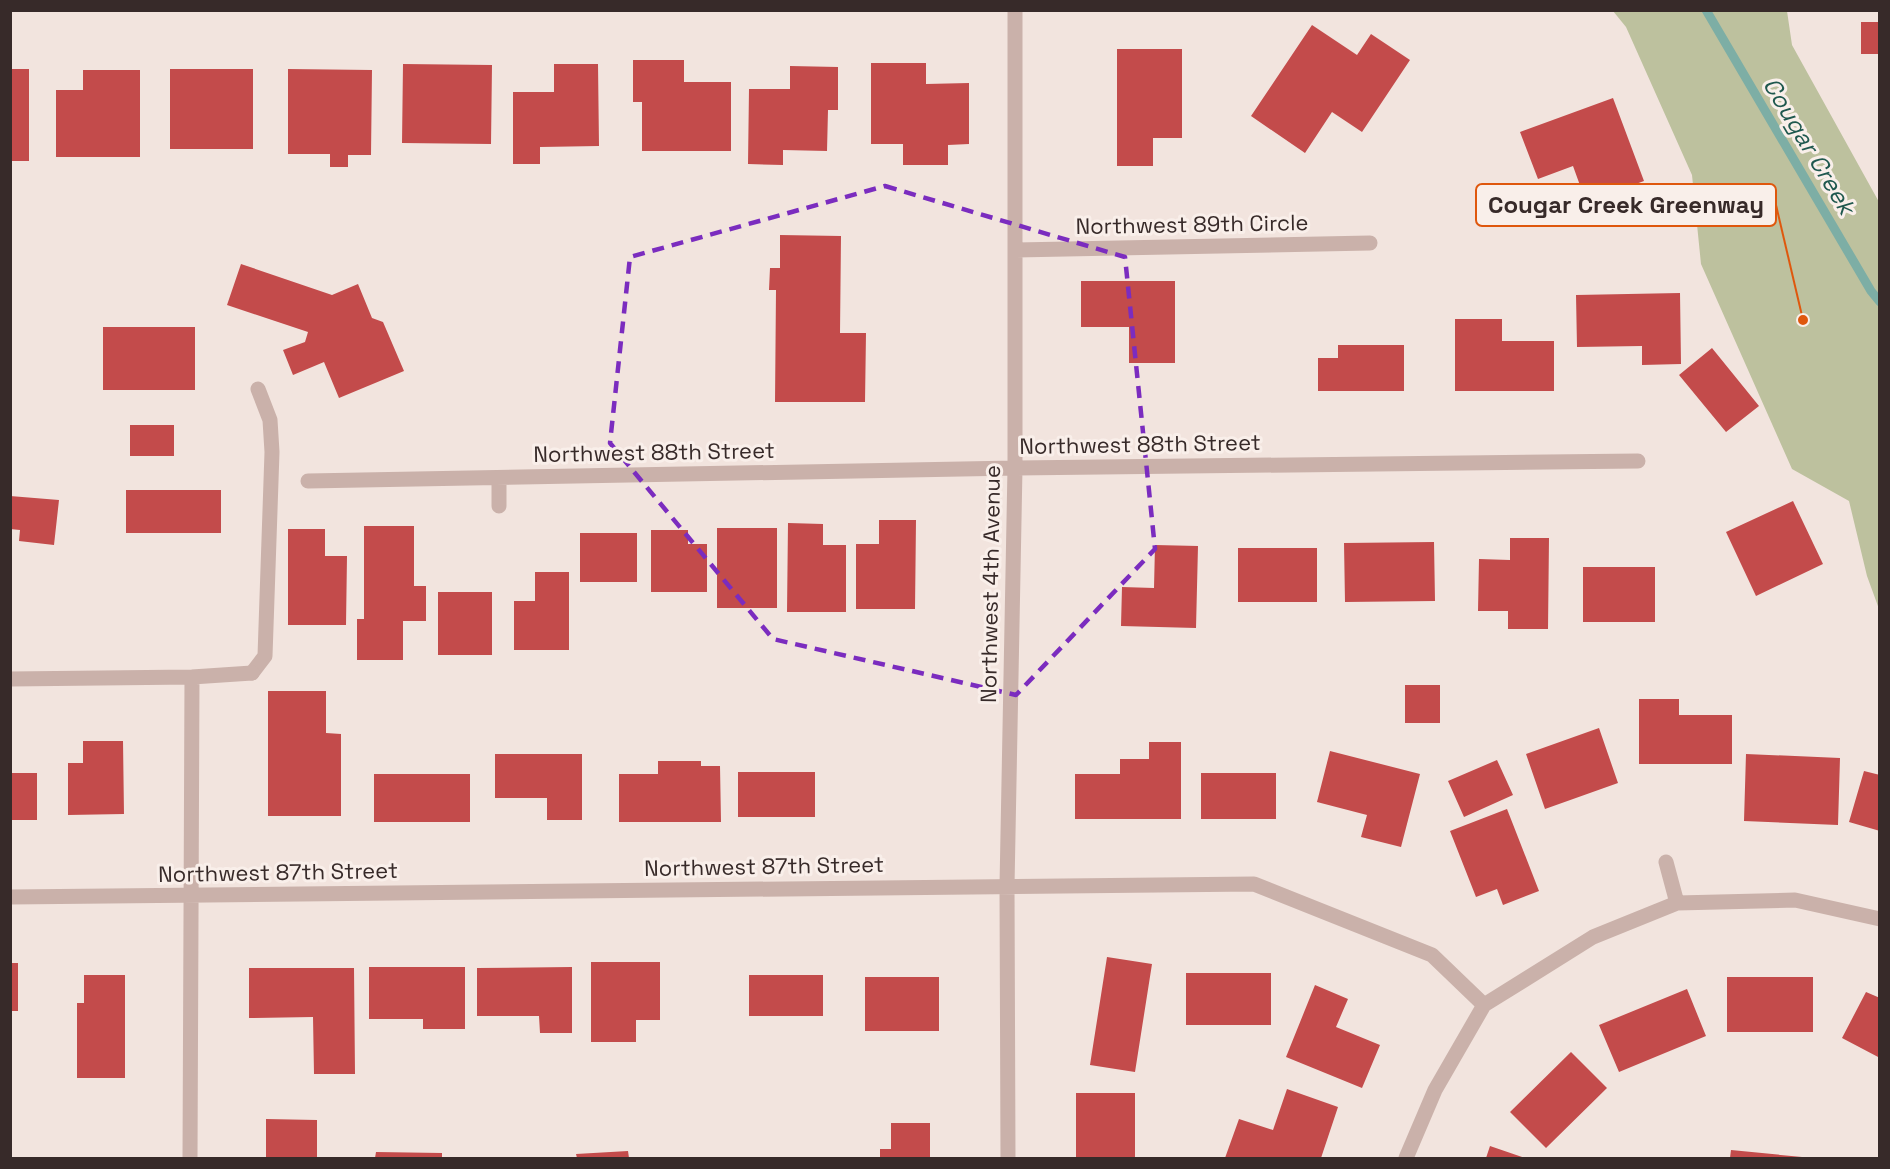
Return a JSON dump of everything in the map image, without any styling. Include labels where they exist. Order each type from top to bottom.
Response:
[{"type":"street","name":"Northwest 4th Avenue","points":[[1008,1158],[1007,886],[1015,468],[1015,10]]},
{"type":"street","name":"Northwest 89th Circle","points":[[1015,250],[1370,243]]},
{"type":"street","points":[[10,679],[192,677],[252,673],[265,656],[273,452],[270,420],[258,389]]},
{"type":"street","name":"Northwest 88th Street","points":[[308,482],[1015,468],[1638,461]]},
{"type":"street","points":[[499,478],[499,506]]},
{"type":"street","points":[[190,1158],[192,677]]},
{"type":"street","points":[[1666,862],[1677,903]]},
{"type":"street","name":"Northwest 87th Street","points":[[10,897],[1254,884],[1432,955],[1484,1005]]},
{"type":"street","points":[[1406,1158],[1435,1090],[1484,1005],[1593,937],[1677,903],[1795,900],[1880,919]]},
{"type":"highlighted area","points":[[885,186],[1125,257],[1155,549],[1016,695],[773,639],[610,443],[630,257]]},
{"type":"green space","points":[[1613,11],[1787,11],[1792,45],[1879,202],[1879,609],[1867,576],[1849,501],[1792,469],[1701,264],[1692,175],[1626,27]]},
{"type":"building","points":[[1861,22],[1880,22],[1880,54],[1861,54]]},
{"type":"building","points":[[1312,25],[1357,55],[1371,34],[1410,60],[1362,132],[1332,112],[1305,153],[1251,116]]},
{"type":"building","points":[[1117,49],[1182,49],[1182,138],[1153,138],[1153,166],[1117,166]]},
{"type":"building","points":[[633,60],[684,60],[684,82],[731,82],[731,151],[642,151],[642,102],[633,102]]},
{"type":"building","points":[[871,63],[926,63],[926,84],[969,83],[969,144],[948,145],[948,165],[903,165],[903,144],[871,144]]},
{"type":"building","points":[[403,64],[492,65],[491,144],[402,143]]},
{"type":"building","points":[[554,64],[598,64],[599,146],[540,147],[540,164],[513,164],[513,92],[554,92]]},
{"type":"building","points":[[790,66],[838,67],[838,110],[828,110],[827,151],[783,150],[783,165],[748,164],[749,89],[790,89]]},
{"type":"building","points":[[10,69],[29,69],[29,161],[10,161]]},
{"type":"building","points":[[170,69],[253,69],[253,149],[170,149]]},
{"type":"building","points":[[288,69],[372,70],[371,155],[348,155],[348,167],[330,167],[330,154],[288,154]]},
{"type":"building","points":[[83,70],[140,70],[140,157],[56,157],[56,90],[83,90]]},
{"type":"building","points":[[1613,98],[1644,181],[1586,202],[1573,166],[1538,179],[1520,132]]},
{"type":"building","points":[[780,235],[841,236],[840,333],[866,333],[865,402],[775,402],[776,290],[769,290],[770,268],[780,268]]},
{"type":"building","points":[[241,264],[332,295],[358,284],[372,318],[383,322],[404,371],[339,398],[324,362],[293,375],[283,350],[305,342],[308,332],[227,305]]},
{"type":"building","points":[[1081,281],[1175,281],[1175,363],[1129,363],[1129,327],[1081,327]]},
{"type":"building","points":[[1680,293],[1681,364],[1642,365],[1642,346],[1577,347],[1576,295]]},
{"type":"building","points":[[1455,319],[1502,319],[1502,341],[1554,341],[1554,391],[1455,391]]},
{"type":"building","points":[[103,327],[195,327],[195,390],[103,390]]},
{"type":"building","points":[[1338,345],[1404,345],[1404,391],[1318,391],[1318,358],[1338,358]]},
{"type":"building","points":[[1712,348],[1759,406],[1726,432],[1679,375]]},
{"type":"building","points":[[130,425],[174,425],[174,456],[130,456]]},
{"type":"building","points":[[126,490],[221,490],[221,533],[126,533]]},
{"type":"building","points":[[10,496],[59,500],[54,545],[19,541],[20,530],[10,529]]},
{"type":"building","points":[[1793,501],[1823,564],[1756,596],[1726,532]]},
{"type":"building","points":[[879,520],[916,520],[915,609],[856,609],[856,544],[879,544]]},
{"type":"building","points":[[788,523],[823,524],[823,545],[846,545],[846,612],[787,612]]},
{"type":"building","points":[[364,526],[414,526],[414,586],[426,586],[426,621],[403,621],[403,660],[357,660],[357,619],[364,619]]},
{"type":"building","points":[[717,528],[777,528],[777,608],[717,608]]},
{"type":"building","points":[[288,529],[325,529],[325,556],[347,556],[346,625],[288,625]]},
{"type":"building","points":[[651,530],[688,530],[688,544],[707,544],[707,592],[651,592]]},
{"type":"building","points":[[580,533],[637,533],[637,582],[580,582]]},
{"type":"building","points":[[1510,538],[1549,538],[1548,629],[1508,629],[1508,611],[1478,611],[1479,559],[1510,560]]},
{"type":"building","points":[[1434,542],[1435,601],[1345,602],[1344,543]]},
{"type":"building","points":[[1155,545],[1198,546],[1196,628],[1121,626],[1122,587],[1154,588]]},
{"type":"building","points":[[1238,548],[1317,548],[1317,602],[1238,602]]},
{"type":"building","points":[[1583,567],[1655,567],[1655,622],[1583,622]]},
{"type":"building","points":[[535,572],[569,572],[569,650],[514,650],[514,601],[535,601]]},
{"type":"building","points":[[438,592],[492,592],[492,655],[438,655]]},
{"type":"building","points":[[1405,685],[1440,685],[1440,723],[1405,723]]},
{"type":"building","points":[[268,691],[326,691],[326,733],[341,734],[341,816],[268,816]]},
{"type":"building","points":[[1639,699],[1679,699],[1679,715],[1732,715],[1732,764],[1639,764]]},
{"type":"building","points":[[1599,728],[1618,783],[1545,809],[1526,754]]},
{"type":"building","points":[[83,741],[123,741],[124,814],[68,815],[68,763],[83,763]]},
{"type":"building","points":[[1149,742],[1181,742],[1181,819],[1075,819],[1075,774],[1120,774],[1120,759],[1149,759]]},
{"type":"building","points":[[1330,751],[1420,774],[1401,847],[1361,837],[1367,815],[1317,802]]},
{"type":"building","points":[[495,754],[582,754],[582,820],[547,820],[547,798],[495,798]]},
{"type":"building","points":[[1746,754],[1840,758],[1838,825],[1744,821]]},
{"type":"building","points":[[1497,760],[1513,795],[1464,817],[1448,781]]},
{"type":"building","points":[[658,761],[701,761],[701,766],[720,766],[721,822],[619,822],[619,774],[658,774]]},
{"type":"building","points":[[1864,771],[1880,775],[1880,831],[1849,822]]},
{"type":"building","points":[[738,772],[815,772],[815,817],[738,817]]},
{"type":"building","points":[[10,773],[37,773],[37,820],[10,820]]},
{"type":"building","points":[[1201,773],[1276,773],[1276,819],[1201,819]]},
{"type":"building","points":[[374,774],[470,774],[470,822],[374,822]]},
{"type":"building","points":[[1507,809],[1539,891],[1503,905],[1497,889],[1476,897],[1450,831]]},
{"type":"building","points":[[1107,957],[1152,964],[1135,1072],[1090,1065]]},
{"type":"building","points":[[591,962],[660,962],[660,1020],[636,1020],[636,1042],[591,1042]]},
{"type":"building","points":[[10,963],[18,963],[18,1011],[10,1011]]},
{"type":"building","points":[[369,967],[465,967],[465,1029],[423,1029],[423,1019],[369,1019]]},
{"type":"building","points":[[572,967],[572,1033],[540,1033],[539,1016],[477,1016],[477,968]]},
{"type":"building","points":[[249,968],[354,968],[355,1074],[314,1074],[313,1017],[249,1018]]},
{"type":"building","points":[[1186,973],[1271,973],[1271,1025],[1186,1025]]},
{"type":"building","points":[[84,975],[125,975],[125,1078],[77,1078],[77,1003],[84,1003]]},
{"type":"building","points":[[749,975],[823,975],[823,1016],[749,1016]]},
{"type":"building","points":[[865,977],[939,977],[939,1031],[865,1031]]},
{"type":"building","points":[[1727,977],[1813,977],[1813,1032],[1727,1032]]},
{"type":"building","points":[[1315,985],[1348,999],[1336,1027],[1380,1045],[1362,1088],[1286,1057]]},
{"type":"building","points":[[1687,989],[1706,1036],[1619,1072],[1599,1025]]},
{"type":"building","points":[[1866,992],[1880,998],[1880,1058],[1842,1038]]},
{"type":"building","points":[[1571,1052],[1607,1088],[1546,1148],[1510,1112]]},
{"type":"building","points":[[1287,1089],[1338,1107],[1321,1158],[1225,1158],[1239,1119],[1273,1130]]},
{"type":"building","points":[[1076,1093],[1135,1093],[1135,1158],[1076,1158]]},
{"type":"building","points":[[266,1119],[317,1120],[317,1158],[266,1158]]},
{"type":"building","points":[[891,1123],[930,1123],[930,1158],[880,1158],[880,1149],[891,1149]]},
{"type":"building","points":[[1490,1146],[1525,1158],[1486,1158]]},
{"type":"building","points":[[1731,1150],[1802,1157],[1802,1158],[1730,1158]]},
{"type":"building","points":[[628,1151],[629,1158],[577,1158],[576,1154]]},
{"type":"building","points":[[376,1152],[442,1153],[442,1158],[375,1158]]},
{"type":"waterway","name":"Cougar Creek","points":[[1706,10],[1871,291],[1880,302]]},
{"type":"place","name":"Cougar Creek Greenway","points":[[1803,320]]}]
